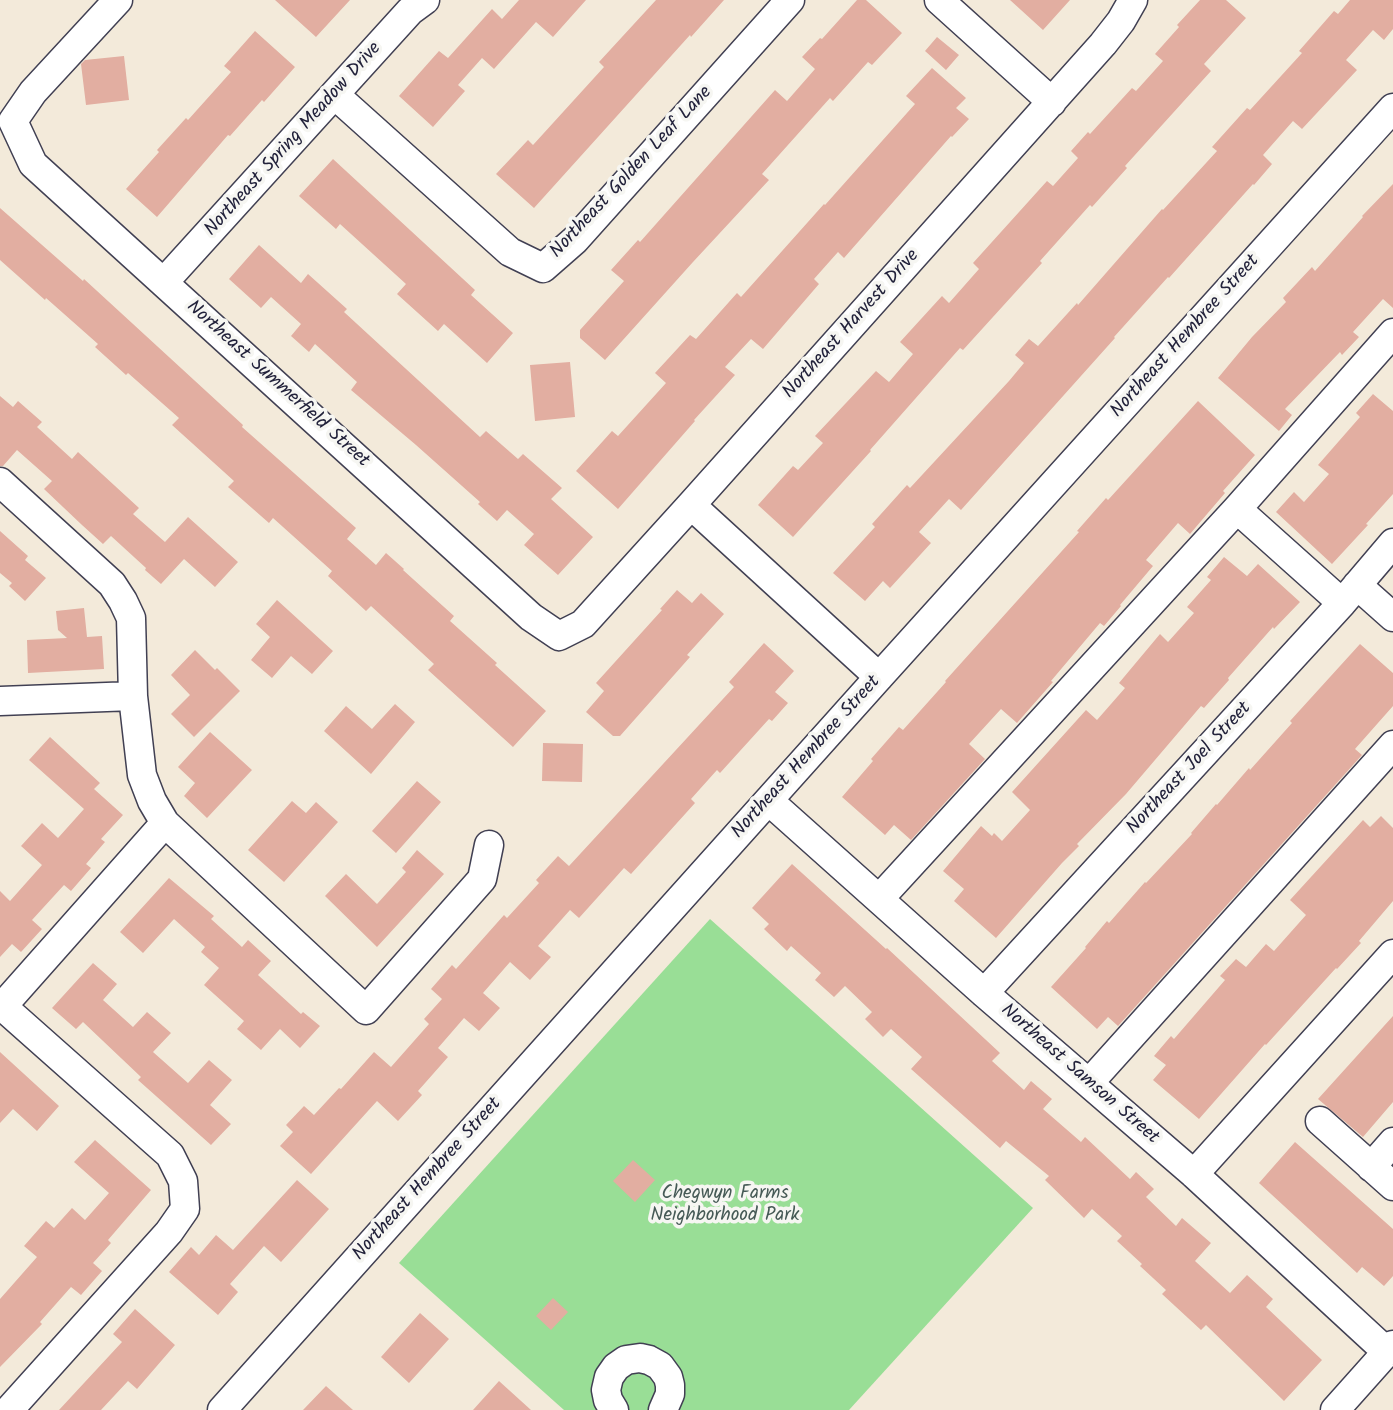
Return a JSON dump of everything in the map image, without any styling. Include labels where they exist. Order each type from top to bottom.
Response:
[{"type":"street","name":"Northeast Summerfield Street","points":[[118,0],[33,92],[13,121],[33,164],[531,617],[559,636]]},
{"type":"street","name":"Northeast Spring Meadow Drive","points":[[164,282],[410,11],[425,0]]},
{"type":"street","name":"Northeast Golden Leaf Lane","points":[[335,95],[510,252],[543,268],[575,240],[790,0]]},
{"type":"street","points":[[939,0],[1052,102]]},
{"type":"street","name":"Northeast Harvest Drive","points":[[559,636],[583,624],[691,505],[1103,44],[1133,0]]},
{"type":"street","name":"Northeast Hembree Street","points":[[222,1410],[1393,108]]},
{"type":"street","points":[[879,899],[1237,509],[1393,332]]},
{"type":"street","points":[[0,482],[112,584],[123,601],[131,618],[133,696],[142,775],[164,823],[366,1010],[482,880],[489,845]]},
{"type":"street","points":[[691,505],[879,677]]},
{"type":"street","points":[[1237,509],[1350,594],[1393,617]]},
{"type":"street","name":"Northeast Joel Street","points":[[984,993],[1350,594],[1393,543]]},
{"type":"street","points":[[0,701],[133,696]]},
{"type":"street","points":[[1088,1083],[1393,745]]},
{"type":"street","name":"Northeast Samson Street","points":[[769,801],[1390,1348]]},
{"type":"street","points":[[9,1410],[169,1231],[184,1209],[183,1181],[170,1155],[1,1008],[164,823]]},
{"type":"street","points":[[1194,1174],[1393,954]]},
{"type":"street","points":[[1320,1121],[1393,1186]]},
{"type":"street","points":[[1371,1167],[1393,1142]]},
{"type":"street","points":[[1335,1410],[1390,1348]]},
{"type":"street","points":[[614,1410],[606,1391],[609,1377],[625,1360],[640,1358],[660,1366],[668,1377],[670,1394],[663,1410]]},
{"type":"green space","name":"Chegwyn Farms Neighborhood Park","points":[[710,919],[1033,1208],[849,1410],[564,1410],[399,1263]]},
{"type":"building","points":[[275,0],[350,0],[316,37]]},
{"type":"building","points":[[519,0],[586,0],[553,37],[536,22],[494,69],[482,58],[458,85],[465,91],[433,127],[399,96],[439,51],[448,58],[492,9],[502,19]]},
{"type":"building","points":[[656,0],[724,0],[534,208],[496,174],[528,140],[533,145],[604,67],[599,62]]},
{"type":"building","points":[[857,0],[866,0],[902,33],[872,65],[868,62],[833,101],[830,98],[762,174],[769,180],[605,360],[580,338],[580,330],[624,281],[611,270],[638,240],[640,242],[775,90],[787,101],[815,69],[802,57]]},
{"type":"building","points":[[1010,0],[1070,0],[1043,30]]},
{"type":"building","points":[[1200,0],[1226,0],[1246,18],[1204,64],[1211,71],[1125,166],[1127,168],[1092,207],[1090,205],[1040,261],[1042,263],[963,350],[960,348],[793,537],[758,505],[793,466],[798,470],[823,443],[815,436],[876,371],[889,382],[913,354],[900,342],[942,296],[949,303],[979,269],[973,263],[1047,181],[1053,186],[1078,158],[1071,151],[1132,88],[1136,91],[1163,61],[1155,54]]},
{"type":"building","points":[[1350,0],[1393,0],[1393,29],[1384,40],[1373,30],[1346,60],[1357,70],[1302,129],[1293,121],[1263,155],[1272,164],[1254,185],[1168,277],[961,510],[949,499],[919,532],[931,543],[890,588],[883,581],[865,601],[833,573],[875,527],[872,524],[907,485],[910,488],[1009,381],[1024,363],[1015,355],[1029,339],[1038,346],[1077,303],[1078,305],[1217,151],[1212,147],[1302,53],[1299,51],[1334,11],[1338,14]]},
{"type":"building","points":[[255,31],[295,67],[264,102],[262,100],[230,136],[228,135],[157,217],[126,189],[159,152],[157,150],[231,72],[224,66]]},
{"type":"building","points":[[937,37],[959,55],[946,70],[925,51]]},
{"type":"building","points":[[124,56],[129,100],[86,105],[81,64],[85,60]]},
{"type":"building","points":[[932,68],[966,98],[956,108],[969,119],[844,258],[838,252],[814,279],[819,284],[763,349],[751,339],[725,367],[735,375],[618,509],[576,471],[612,431],[618,436],[666,383],[655,373],[690,335],[696,339],[737,293],[741,297],[915,104],[906,96]]},
{"type":"building","points":[[333,159],[475,290],[471,295],[513,333],[487,363],[444,324],[438,331],[397,294],[406,284],[340,224],[336,229],[299,196]]},
{"type":"building","points":[[1393,184],[1393,308],[1383,299],[1353,332],[1359,337],[1342,355],[1340,352],[1285,409],[1292,415],[1279,431],[1218,378],[1286,302],[1283,298],[1312,267],[1315,271]]},
{"type":"building","points":[[0,208],[83,281],[84,279],[243,425],[242,427],[356,528],[347,539],[376,565],[386,553],[454,616],[450,621],[546,711],[513,747],[428,670],[434,664],[371,606],[366,611],[328,576],[332,571],[273,518],[269,523],[228,487],[234,481],[172,425],[179,418],[128,373],[126,375],[95,347],[98,344],[0,260]]},
{"type":"building","points":[[259,245],[301,283],[308,274],[347,309],[344,312],[480,437],[486,431],[518,459],[523,454],[562,488],[551,499],[593,537],[558,575],[524,545],[534,534],[507,510],[497,521],[478,504],[480,502],[351,390],[357,382],[315,344],[309,352],[291,336],[301,324],[271,297],[261,308],[229,279]]},
{"type":"building","points":[[570,362],[575,417],[535,421],[530,365]]},
{"type":"building","points":[[1373,394],[1393,411],[1393,494],[1332,564],[1276,512],[1294,492],[1304,502],[1329,474],[1318,465],[1360,417],[1356,413]]},
{"type":"building","points":[[0,396],[13,407],[18,401],[42,422],[37,427],[72,459],[78,452],[139,508],[133,514],[165,542],[188,517],[238,562],[215,587],[184,559],[161,584],[111,536],[103,544],[44,489],[52,481],[17,450],[0,466]]},
{"type":"building","points":[[1198,401],[1255,455],[1190,534],[1178,523],[1146,560],[1153,566],[1121,606],[1104,626],[1100,623],[1017,723],[1001,709],[969,744],[985,759],[911,840],[894,825],[885,835],[842,797],[899,727],[903,730],[1106,498],[1108,500]]},
{"type":"building","points":[[0,531],[28,556],[25,560],[46,578],[25,601],[9,586],[12,583],[0,573]]},
{"type":"building","points":[[1224,557],[1247,576],[1258,564],[1300,602],[1274,629],[1273,627],[1204,708],[1201,706],[996,938],[954,901],[964,889],[943,871],[981,826],[1002,841],[1030,810],[1012,792],[1086,710],[1097,720],[1125,688],[1119,683],[1160,634],[1168,642],[1194,613],[1187,607],[1211,580],[1207,577]]},
{"type":"building","points":[[677,590],[692,603],[701,593],[724,614],[620,736],[613,736],[586,712],[604,691],[596,683]]},
{"type":"building","points":[[277,600],[333,651],[312,674],[291,656],[272,678],[251,660],[270,637],[256,624]]},
{"type":"building","points":[[84,608],[87,637],[102,636],[104,669],[28,673],[27,640],[67,638],[58,630],[56,611]]},
{"type":"building","points":[[764,643],[794,671],[775,692],[788,703],[772,721],[769,719],[720,773],[717,770],[691,799],[695,803],[631,874],[624,868],[579,918],[570,910],[538,946],[551,957],[530,980],[510,962],[483,993],[500,1008],[479,1031],[464,1018],[438,1048],[448,1057],[418,1091],[422,1095],[398,1121],[377,1101],[311,1174],[280,1146],[293,1132],[286,1125],[304,1106],[314,1115],[374,1052],[391,1067],[429,1024],[424,1019],[442,999],[431,989],[452,965],[456,969],[504,915],[507,918],[539,883],[536,880],[558,856],[569,866],[734,687],[729,682]]},
{"type":"building","points":[[1360,644],[1393,673],[1393,706],[1355,749],[1362,755],[1118,1026],[1108,1017],[1097,1029],[1051,987],[1107,921],[1109,923],[1249,768],[1250,770]]},
{"type":"building","points":[[195,650],[240,691],[194,737],[171,714],[190,695],[171,675]]},
{"type":"building","points":[[395,704],[415,722],[371,774],[324,731],[346,706],[372,729]]},
{"type":"building","points":[[210,732],[252,770],[207,818],[184,796],[195,783],[178,767]]},
{"type":"building","points":[[50,737],[100,783],[94,789],[123,815],[101,839],[105,842],[86,864],[91,868],[71,891],[64,885],[32,920],[42,929],[21,952],[12,944],[0,957],[0,891],[10,901],[42,865],[21,846],[42,823],[58,838],[84,809],[29,760]]},
{"type":"building","points":[[543,743],[583,744],[582,782],[542,781]]},
{"type":"building","points":[[417,781],[441,802],[396,853],[372,831]]},
{"type":"building","points":[[292,801],[306,813],[316,802],[338,822],[284,882],[248,850]]},
{"type":"building","points":[[1381,816],[1393,828],[1393,901],[1359,941],[1361,943],[1265,1044],[1199,1119],[1153,1080],[1166,1065],[1154,1056],[1171,1036],[1174,1039],[1225,980],[1220,976],[1236,959],[1246,967],[1266,944],[1274,951],[1306,915],[1290,900],[1363,820],[1370,827]]},
{"type":"building","points":[[417,850],[444,874],[377,947],[325,896],[346,874],[377,904],[406,872],[402,868]]},
{"type":"building","points":[[792,864],[1000,1053],[992,1061],[1024,1090],[1031,1081],[1052,1099],[1043,1109],[1081,1142],[1085,1137],[1130,1179],[1136,1172],[1154,1189],[1146,1197],[1176,1226],[1182,1218],[1211,1243],[1195,1261],[1230,1293],[1247,1275],[1273,1299],[1266,1307],[1322,1360],[1284,1401],[1206,1325],[1201,1330],[1162,1294],[1166,1290],[1117,1241],[1122,1236],[1092,1209],[1084,1218],[1045,1180],[1049,1176],[1006,1141],[1000,1148],[911,1069],[922,1057],[891,1029],[883,1037],[865,1019],[872,1012],[845,986],[834,997],[815,980],[821,973],[791,946],[787,951],[764,929],[769,924],[752,908]]},
{"type":"building","points":[[169,878],[214,916],[211,919],[242,947],[248,940],[271,961],[258,975],[301,1014],[303,1012],[320,1026],[300,1048],[280,1029],[261,1050],[237,1029],[244,1021],[204,985],[219,968],[201,952],[205,947],[174,919],[143,953],[120,932]]},
{"type":"building","points":[[93,963],[117,984],[103,1000],[133,1027],[147,1012],[171,1033],[153,1052],[188,1083],[209,1060],[232,1080],[210,1105],[231,1124],[211,1145],[138,1080],[141,1077],[83,1022],[76,1029],[52,1008]]},
{"type":"building","points":[[1393,1016],[1393,1102],[1363,1137],[1318,1099]]},
{"type":"building","points":[[0,1052],[59,1106],[37,1131],[13,1109],[0,1123]]},
{"type":"building","points":[[95,1140],[151,1190],[108,1240],[111,1243],[93,1263],[102,1271],[81,1295],[71,1287],[40,1322],[42,1324],[0,1367],[0,1299],[37,1257],[24,1246],[46,1221],[54,1228],[72,1208],[85,1220],[109,1193],[74,1162]]},
{"type":"building","points":[[1295,1142],[1393,1229],[1393,1276],[1384,1286],[1362,1267],[1357,1273],[1259,1183]]},
{"type":"building","points":[[633,1160],[655,1180],[635,1202],[613,1181]]},
{"type":"building","points":[[297,1180],[329,1209],[281,1262],[264,1246],[230,1284],[238,1292],[218,1315],[169,1272],[191,1247],[199,1255],[216,1235],[233,1250]]},
{"type":"building","points":[[553,1298],[568,1312],[551,1330],[536,1316]]},
{"type":"building","points":[[135,1309],[175,1345],[137,1389],[128,1381],[101,1410],[59,1410],[122,1342],[113,1334]]},
{"type":"building","points":[[420,1313],[449,1339],[409,1383],[381,1357]]},
{"type":"building","points":[[499,1381],[531,1410],[473,1410]]},
{"type":"building","points":[[326,1386],[353,1410],[303,1410]]}]
